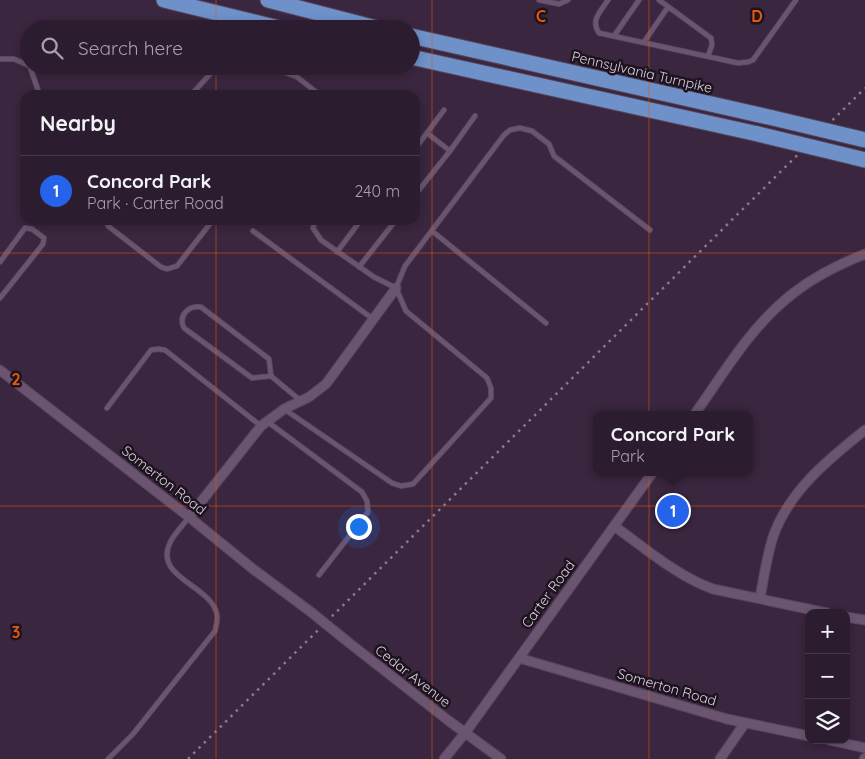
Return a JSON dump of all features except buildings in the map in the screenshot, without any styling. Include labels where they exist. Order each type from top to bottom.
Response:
[{"type":"highway","points":[[164,0],[246,20]]},
{"type":"highway","points":[[268,0],[345,20]]},
{"type":"highway","name":"Pennsylvania Turnpike","points":[[420,38],[865,140]]},
{"type":"highway","points":[[420,59],[859,158]]},
{"type":"street","points":[[697,411],[748,339],[779,305],[805,285],[832,269],[865,254]]},
{"type":"street","points":[[190,517],[264,423],[284,409],[309,398],[326,384],[396,288]]},
{"type":"street","name":"Somerton Road","points":[[0,370],[190,517],[253,569],[311,612]]},
{"type":"street","points":[[760,598],[771,545],[781,519],[807,480],[831,457],[865,430]]},
{"type":"street","name":"Carter Road","points":[[444,759],[465,733],[650,476]]},
{"type":"street","points":[[614,526],[684,575],[704,586],[809,609]]},
{"type":"street","name":"Cedar Avenue","points":[[311,612],[501,759]]},
{"type":"street","points":[[850,618],[865,620]]},
{"type":"street","name":"Somerton Road","points":[[519,658],[745,723],[805,735]]},
{"type":"street","points":[[720,759],[745,723]]},
{"type":"street","points":[[847,744],[865,748]]},
{"type":"lane","points":[[540,0],[559,4],[568,0]]},
{"type":"lane","points":[[608,0],[595,18],[595,28],[599,33],[738,63],[753,60],[795,2],[788,0]]},
{"type":"lane","points":[[614,36],[639,0]]},
{"type":"lane","points":[[659,0],[711,38],[712,45],[708,56]]},
{"type":"lane","points":[[644,42],[668,7]]},
{"type":"lane","points":[[0,59],[14,58],[20,61]]},
{"type":"lane","points":[[33,75],[38,90]]},
{"type":"lane","points":[[195,90],[209,75]]},
{"type":"lane","points":[[291,75],[313,90]]},
{"type":"lane","points":[[420,142],[444,110]]},
{"type":"lane","points":[[420,189],[475,116]]},
{"type":"lane","points":[[396,288],[405,266],[504,135],[510,130],[520,128],[532,130],[549,144],[554,156],[650,230]]},
{"type":"lane","points":[[427,133],[450,151]]},
{"type":"lane","points":[[108,225],[161,267],[167,269],[177,266],[209,225]]},
{"type":"lane","points":[[284,409],[392,483],[401,486],[412,484],[491,398],[492,388],[487,378],[406,311],[396,288],[374,277],[321,240],[313,228],[314,225]]},
{"type":"lane","points":[[337,252],[357,225]]},
{"type":"lane","points":[[359,267],[392,225]]},
{"type":"lane","points":[[0,262],[25,228],[32,228],[44,238],[43,244],[0,298]]},
{"type":"lane","points":[[253,231],[373,319]]},
{"type":"lane","points":[[432,231],[546,323]]},
{"type":"lane","points":[[271,376],[252,378],[184,328],[181,323],[182,317],[188,309],[194,306],[201,307],[269,359],[271,376],[301,401]]},
{"type":"lane","points":[[107,408],[151,350],[165,350],[362,492],[367,501],[368,512],[318,575]]},
{"type":"lane","points":[[108,759],[133,734],[215,631],[217,616],[212,602],[171,569],[167,555],[171,540],[190,517]]},
{"type":"railway","points":[[188,759],[865,88]]},
{"type":"place","name":"Concord Park","points":[[673,511]]}]
